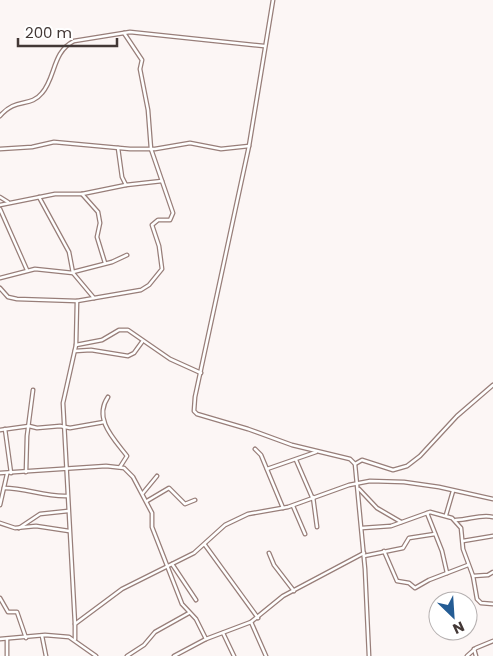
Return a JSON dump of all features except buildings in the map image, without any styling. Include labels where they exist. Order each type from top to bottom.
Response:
[{"type":"street","points":[[272,0],[248,146],[193,407],[197,414],[318,452],[350,459],[355,464],[364,555],[369,656]]},
{"type":"street","points":[[0,116],[15,104],[30,102],[40,96],[57,58],[68,44],[98,36],[124,33],[154,33],[264,46]]},
{"type":"street","points":[[0,288],[8,297],[17,299],[77,301],[141,290],[149,285],[162,269],[159,246],[152,225],[158,220],[170,220],[173,213],[151,149],[148,110],[140,69],[142,60],[124,33]]},
{"type":"street","points":[[0,149],[32,147],[54,142],[151,149],[190,143],[221,149],[248,146]]},
{"type":"street","points":[[118,147],[122,177],[126,185]]},
{"type":"street","points":[[0,205],[55,194],[82,194],[126,185],[162,181]]},
{"type":"street","points":[[82,194],[98,212],[100,223],[97,237],[105,263]]},
{"type":"street","points":[[0,198],[8,202]]},
{"type":"street","points":[[39,198],[69,252],[73,262],[73,273],[94,298]]},
{"type":"street","points":[[0,209],[27,270]]},
{"type":"street","points":[[0,278],[27,270],[44,269],[73,273],[127,255]]},
{"type":"street","points":[[75,639],[63,396],[76,345],[77,301]]},
{"type":"street","points":[[76,345],[102,340],[122,329],[132,332],[142,342],[201,373]]},
{"type":"street","points":[[75,351],[90,350],[128,356],[142,342]]},
{"type":"street","points":[[355,464],[362,460],[396,470],[407,466],[420,456],[457,416],[493,385]]},
{"type":"street","points":[[26,472],[33,390]]},
{"type":"street","points":[[108,397],[102,407],[104,422],[117,444],[127,456],[120,467]]},
{"type":"street","points":[[0,430],[29,426],[37,428],[64,427],[104,422]]},
{"type":"street","points":[[5,429],[11,473]]},
{"type":"street","points":[[254,449],[260,454],[283,508]]},
{"type":"street","points":[[267,469],[318,452]]},
{"type":"street","points":[[296,460],[313,497],[318,527]]},
{"type":"street","points":[[0,473],[7,474],[66,468],[74,470],[120,467],[131,474],[147,501],[153,517],[152,528],[166,566],[189,613],[196,619],[206,639]]},
{"type":"street","points":[[0,505],[7,474]]},
{"type":"street","points":[[143,493],[157,476]]},
{"type":"street","points":[[75,624],[122,589],[205,545],[225,525],[240,516],[293,506],[313,497],[357,483],[404,482],[493,499]]},
{"type":"street","points":[[4,488],[24,489],[40,495],[67,496]]},
{"type":"street","points":[[147,501],[169,488],[185,504],[195,500]]},
{"type":"street","points":[[358,488],[378,510],[401,522]]},
{"type":"street","points":[[446,515],[453,491]]},
{"type":"street","points":[[293,506],[305,534]]},
{"type":"street","points":[[18,528],[40,514],[68,511]]},
{"type":"street","points":[[362,528],[385,527],[427,513],[446,515],[456,520],[469,520],[480,516],[493,517]]},
{"type":"street","points":[[427,513],[442,551],[447,572]]},
{"type":"street","points":[[456,520],[461,528],[468,565],[479,602],[493,604]]},
{"type":"street","points":[[0,523],[18,528],[36,526],[69,531]]},
{"type":"street","points":[[174,656],[206,639],[251,622],[283,596],[364,555],[405,547],[407,540],[412,537],[435,534]]},
{"type":"street","points":[[463,542],[493,536]]},
{"type":"street","points":[[205,545],[258,618]]},
{"type":"street","points":[[384,551],[397,581],[409,583],[415,588],[447,572],[468,565]]},
{"type":"street","points":[[269,553],[274,565],[294,591]]},
{"type":"street","points":[[172,564],[196,600]]},
{"type":"street","points":[[472,576],[488,575],[493,572]]},
{"type":"street","points":[[0,598],[8,612],[17,612],[26,638]]},
{"type":"street","points":[[127,656],[144,645],[156,632],[189,613]]},
{"type":"street","points":[[251,622],[266,656]]},
{"type":"street","points":[[224,633],[234,656]]},
{"type":"street","points":[[0,639],[56,635],[75,639],[96,656]]},
{"type":"street","points":[[42,636],[46,656]]},
{"type":"street","points":[[7,656],[8,638]]},
{"type":"street","points":[[467,656],[474,649],[493,641]]},
{"type":"street","points":[[474,649],[476,656]]}]
